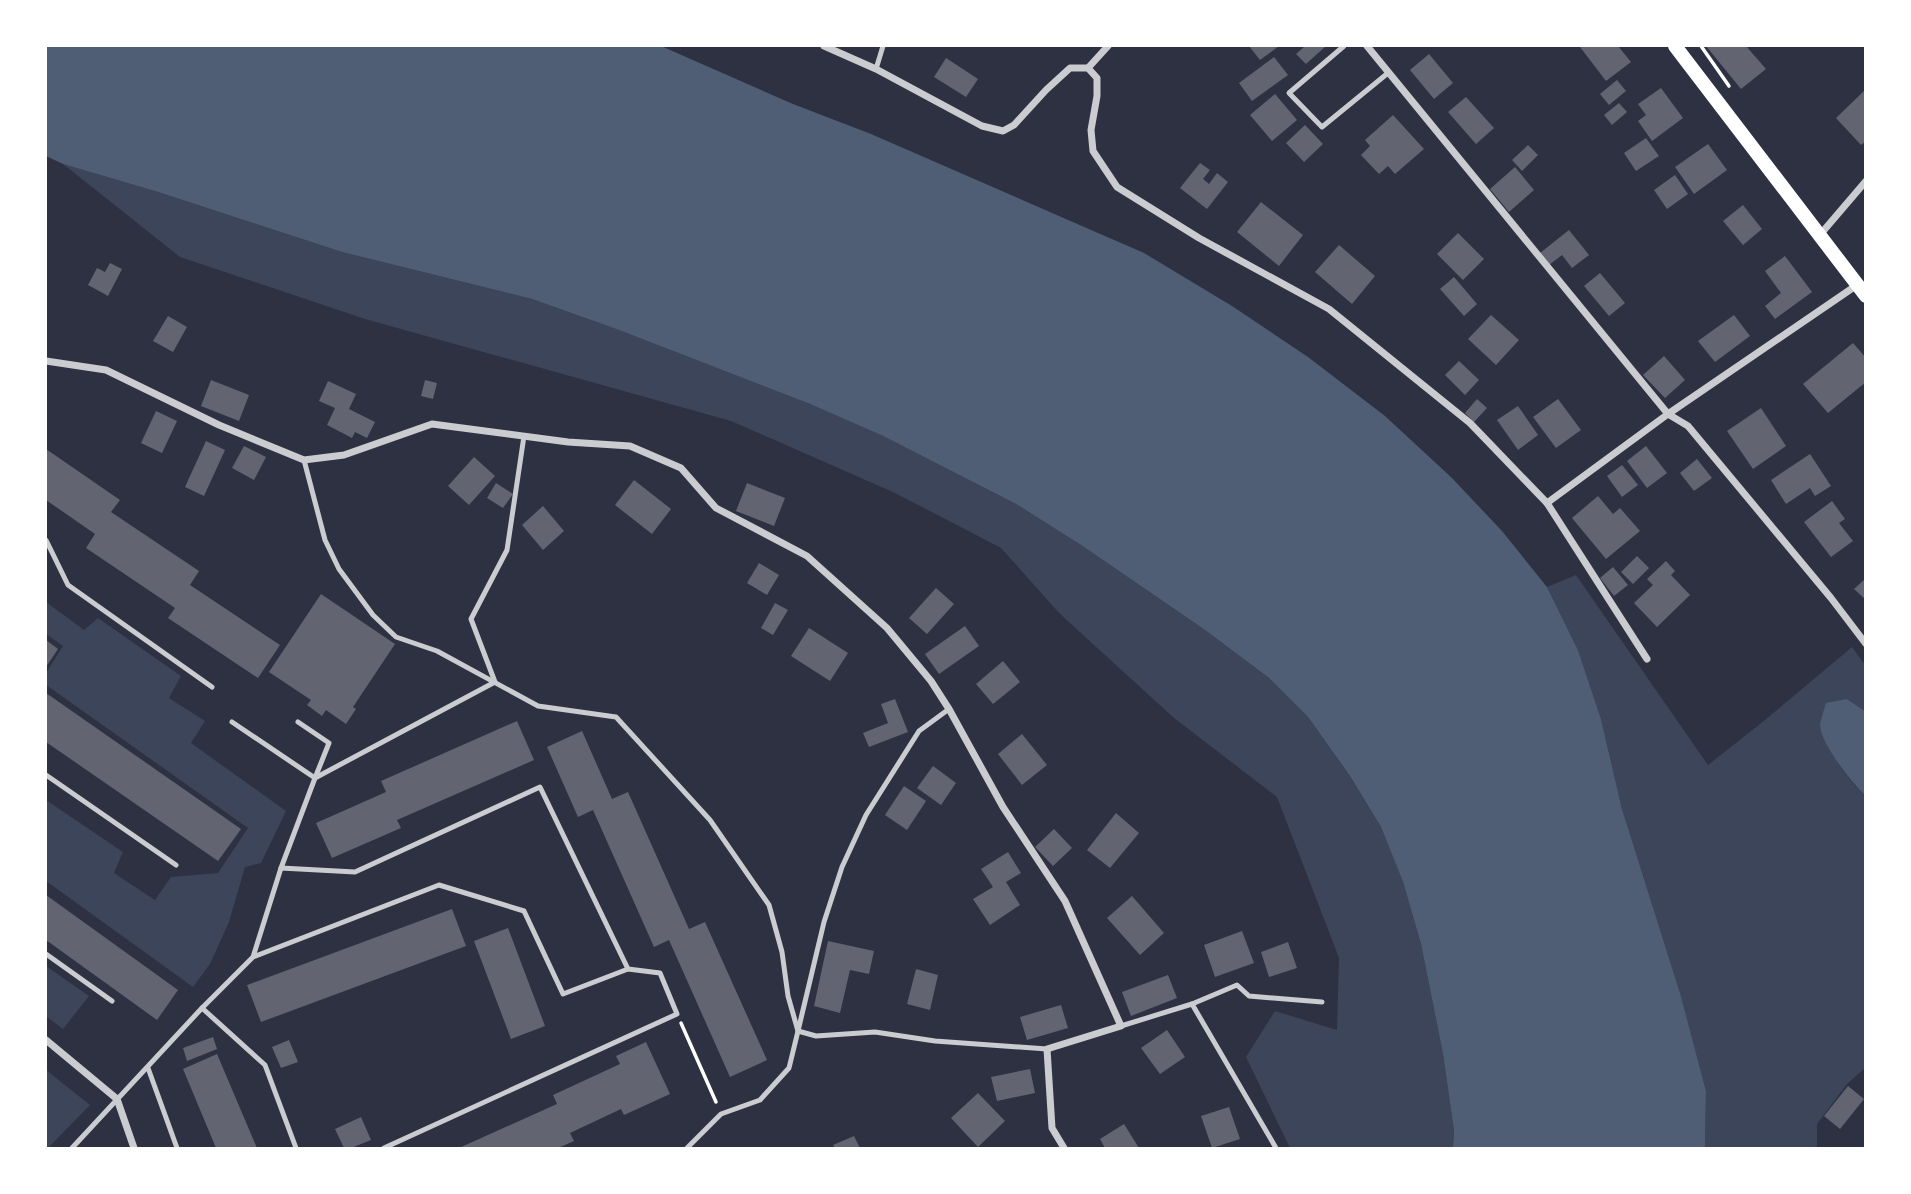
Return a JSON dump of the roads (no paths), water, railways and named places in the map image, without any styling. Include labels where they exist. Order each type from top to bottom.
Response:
[{"type":"main road","points":[[1675,46],[1861,290]]},
{"type":"street","points":[[824,46],[876,69],[982,126],[1003,131],[1014,125],[1070,68],[1088,68],[1108,46]]},
{"type":"street","points":[[1367,46],[1668,414],[1688,426],[1831,597],[1866,644]]},
{"type":"street","points":[[1088,68],[1097,78],[1091,130],[1093,151],[1117,187],[1199,238],[1329,309],[1470,423],[1547,503],[1647,659]]},
{"type":"street","points":[[1819,236],[1866,181]]},
{"type":"street","points":[[1547,503],[1668,414],[1861,290]]},
{"type":"street","points":[[46,361],[106,370],[219,425],[304,460],[344,455],[432,424],[568,442],[630,446],[681,468],[716,508],[807,556],[887,628],[931,681],[1003,807],[1065,901],[1121,1026],[1048,1049],[1052,1128],[1064,1149]]},
{"type":"street","points":[[46,1040],[117,1099],[134,1149]]},
{"type":"lane","points":[[876,69],[883,46]]},
{"type":"lane","points":[[1344,46],[1289,93],[1322,127],[1388,73]]},
{"type":"lane","points":[[495,682],[471,619],[507,550],[524,436]]},
{"type":"lane","points":[[304,460],[325,540],[339,569],[373,615],[396,637],[437,652],[538,706],[616,717],[710,820],[769,905],[782,952],[788,996],[798,1031]]},
{"type":"lane","points":[[46,540],[68,585],[212,687]]},
{"type":"lane","points":[[315,778],[495,682]]},
{"type":"lane","points":[[687,1149],[721,1114],[760,1100],[789,1068],[824,922],[842,867],[866,815],[919,731],[949,709]]},
{"type":"lane","points":[[232,722],[315,778]]},
{"type":"lane","points":[[253,957],[281,867],[329,743],[298,722]]},
{"type":"lane","points":[[46,775],[176,865]]},
{"type":"lane","points":[[281,867],[355,872],[540,787],[628,969]]},
{"type":"lane","points":[[72,1149],[253,957],[439,885],[524,911],[563,994],[628,969],[660,973],[677,1014],[384,1149]]},
{"type":"lane","points":[[46,954],[112,1001]]},
{"type":"lane","points":[[1121,1026],[1192,1004],[1237,985],[1250,996],[1322,1002]]},
{"type":"lane","points":[[1192,1004],[1276,1149]]},
{"type":"lane","points":[[202,1009],[265,1065],[296,1149]]},
{"type":"lane","points":[[798,1031],[816,1036],[875,1032],[935,1041],[1048,1049]]},
{"type":"lane","points":[[148,1068],[177,1149]]}]
